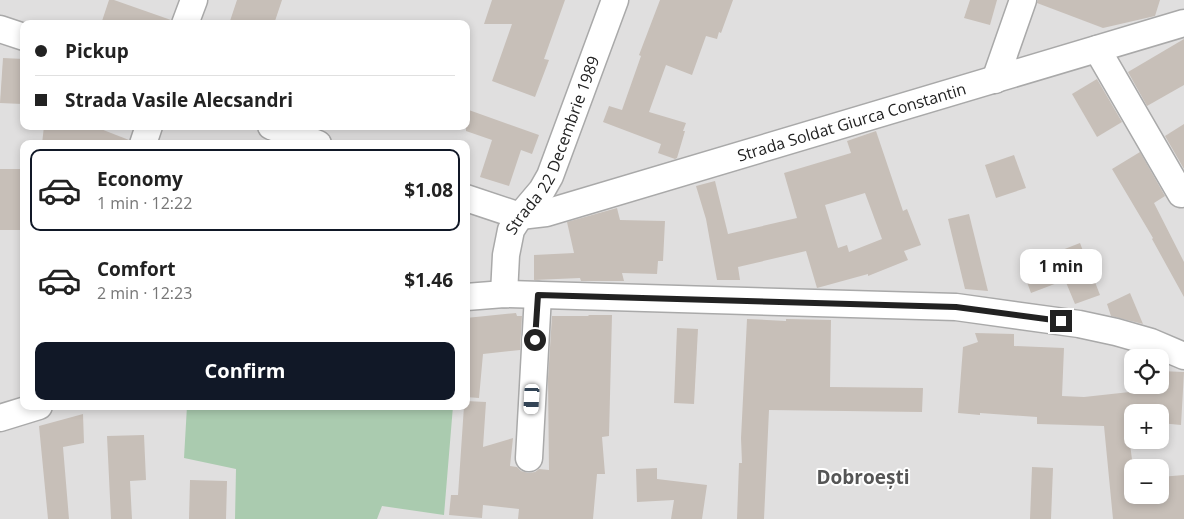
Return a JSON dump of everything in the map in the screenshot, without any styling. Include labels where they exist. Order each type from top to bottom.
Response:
[{"type":"street","points":[[186,20],[194,0]]},
{"type":"street","name":"Strada 22 Decembrie 1989","points":[[504,294],[508,241],[511,230],[550,176],[615,0]]},
{"type":"street","points":[[995,80],[1023,0]]},
{"type":"street","name":"Strada Soldat Giurca Constantin","points":[[520,216],[546,213],[1184,23]]},
{"type":"street","points":[[0,29],[20,36]]},
{"type":"street","points":[[1097,49],[1182,194]]},
{"type":"street","points":[[281,130],[308,140]]},
{"type":"street","points":[[470,199],[520,216]]},
{"type":"street","points":[[470,297],[504,294],[956,307],[1079,324],[1151,342],[1184,356]]},
{"type":"street","points":[[529,458],[538,295]]},
{"type":"street","points":[[0,418],[26,410]]},
{"type":"shaded area","points":[[0,0],[1184,0],[1184,519],[0,519]]},
{"type":"green space","points":[[187,410],[453,410],[444,515],[382,506],[377,519],[235,519],[236,469],[184,458]]},
{"type":"building","points":[[109,0],[114,0],[171,20],[102,20]]},
{"type":"building","points":[[237,0],[282,0],[275,20],[230,20]]},
{"type":"building","points":[[492,0],[565,0],[544,59],[549,60],[535,97],[492,81],[512,24],[484,24]]},
{"type":"building","points":[[660,0],[733,0],[717,39],[706,36],[692,75],[666,65],[649,112],[686,123],[677,158],[675,159],[658,153],[661,144],[603,122],[609,106],[622,110],[641,56],[639,55]]},
{"type":"building","points":[[970,0],[997,0],[990,25],[964,18]]},
{"type":"building","points":[[1038,0],[1160,0],[1155,16],[1103,28],[1037,3]]},
{"type":"building","points":[[1184,39],[1184,85],[1147,106],[1128,72]]},
{"type":"building","points":[[3,58],[20,59],[20,104],[0,103]]},
{"type":"building","points":[[1097,79],[1122,122],[1097,137],[1072,94]]},
{"type":"building","points":[[470,110],[539,135],[532,154],[521,150],[509,186],[480,177],[492,140],[466,131],[470,130]]},
{"type":"building","points":[[1184,124],[1184,169],[1165,136]]},
{"type":"building","points":[[44,130],[103,130],[129,140],[42,140]]},
{"type":"building","points":[[876,131],[903,211],[907,209],[921,245],[904,251],[908,260],[868,276],[868,274],[817,288],[806,251],[738,267],[740,280],[717,280],[706,219],[696,186],[715,181],[728,234],[797,218],[784,173],[851,153],[847,141]],"holes":[[[865,193],[882,239],[849,252],[847,245],[838,248],[825,205]]]},
{"type":"building","points":[[1140,152],[1165,196],[1154,203],[1184,262],[1184,297],[1153,238],[1112,169]]},
{"type":"building","points":[[1014,155],[1026,188],[996,198],[985,165]]},
{"type":"building","points":[[0,169],[20,169],[20,230],[0,230]]},
{"type":"building","points":[[617,208],[620,220],[665,221],[663,261],[658,261],[657,274],[622,273],[624,281],[581,281],[580,278],[534,280],[534,255],[574,253],[567,222]]},
{"type":"building","points":[[969,214],[988,291],[965,289],[948,219]]},
{"type":"building","points":[[1080,243],[1100,295],[1075,304],[1065,280],[1031,293],[1021,266]]},
{"type":"building","points":[[1130,293],[1143,324],[1111,316],[1107,304]]},
{"type":"building","points":[[516,313],[517,316],[522,316],[520,350],[483,354],[479,398],[470,397],[470,318]]},
{"type":"building","points":[[612,315],[609,436],[602,437],[605,474],[597,474],[593,519],[518,519],[519,509],[483,505],[482,518],[449,515],[451,495],[458,495],[464,410],[470,410],[470,401],[486,402],[483,447],[513,438],[510,466],[517,467],[521,471],[528,473],[539,469],[549,470],[548,379],[552,316]]},
{"type":"building","points":[[747,319],[786,321],[786,319],[831,320],[830,387],[923,388],[922,412],[769,410],[764,519],[737,519],[739,463],[742,463],[741,438]]},
{"type":"building","points":[[677,328],[698,329],[694,404],[674,403]]},
{"type":"building","points":[[975,333],[1014,334],[1014,346],[1064,348],[1062,396],[1084,397],[1124,393],[1169,394],[1169,371],[1184,372],[1181,425],[1169,424],[1169,404],[1124,404],[1124,449],[1131,449],[1132,459],[1124,459],[1124,504],[1169,504],[1169,476],[1184,475],[1184,519],[1113,519],[1104,426],[1037,424],[1037,417],[958,413],[963,347],[978,342]]},
{"type":"building","points":[[83,414],[84,443],[63,447],[69,519],[48,519],[39,426]]},
{"type":"building","points":[[144,435],[146,480],[130,481],[132,519],[111,519],[107,436]]},
{"type":"building","points":[[1032,467],[1053,468],[1051,519],[1030,519]]},
{"type":"building","points":[[657,468],[657,479],[707,485],[702,519],[671,519],[674,500],[637,502],[636,469]]},
{"type":"building","points":[[190,480],[227,481],[226,519],[189,519]]},
{"type":"district","name":"Dobroești","points":[[863,477]]},
{"type":"route","points":[[535,340],[538,295],[956,307],[1061,321]]}]
